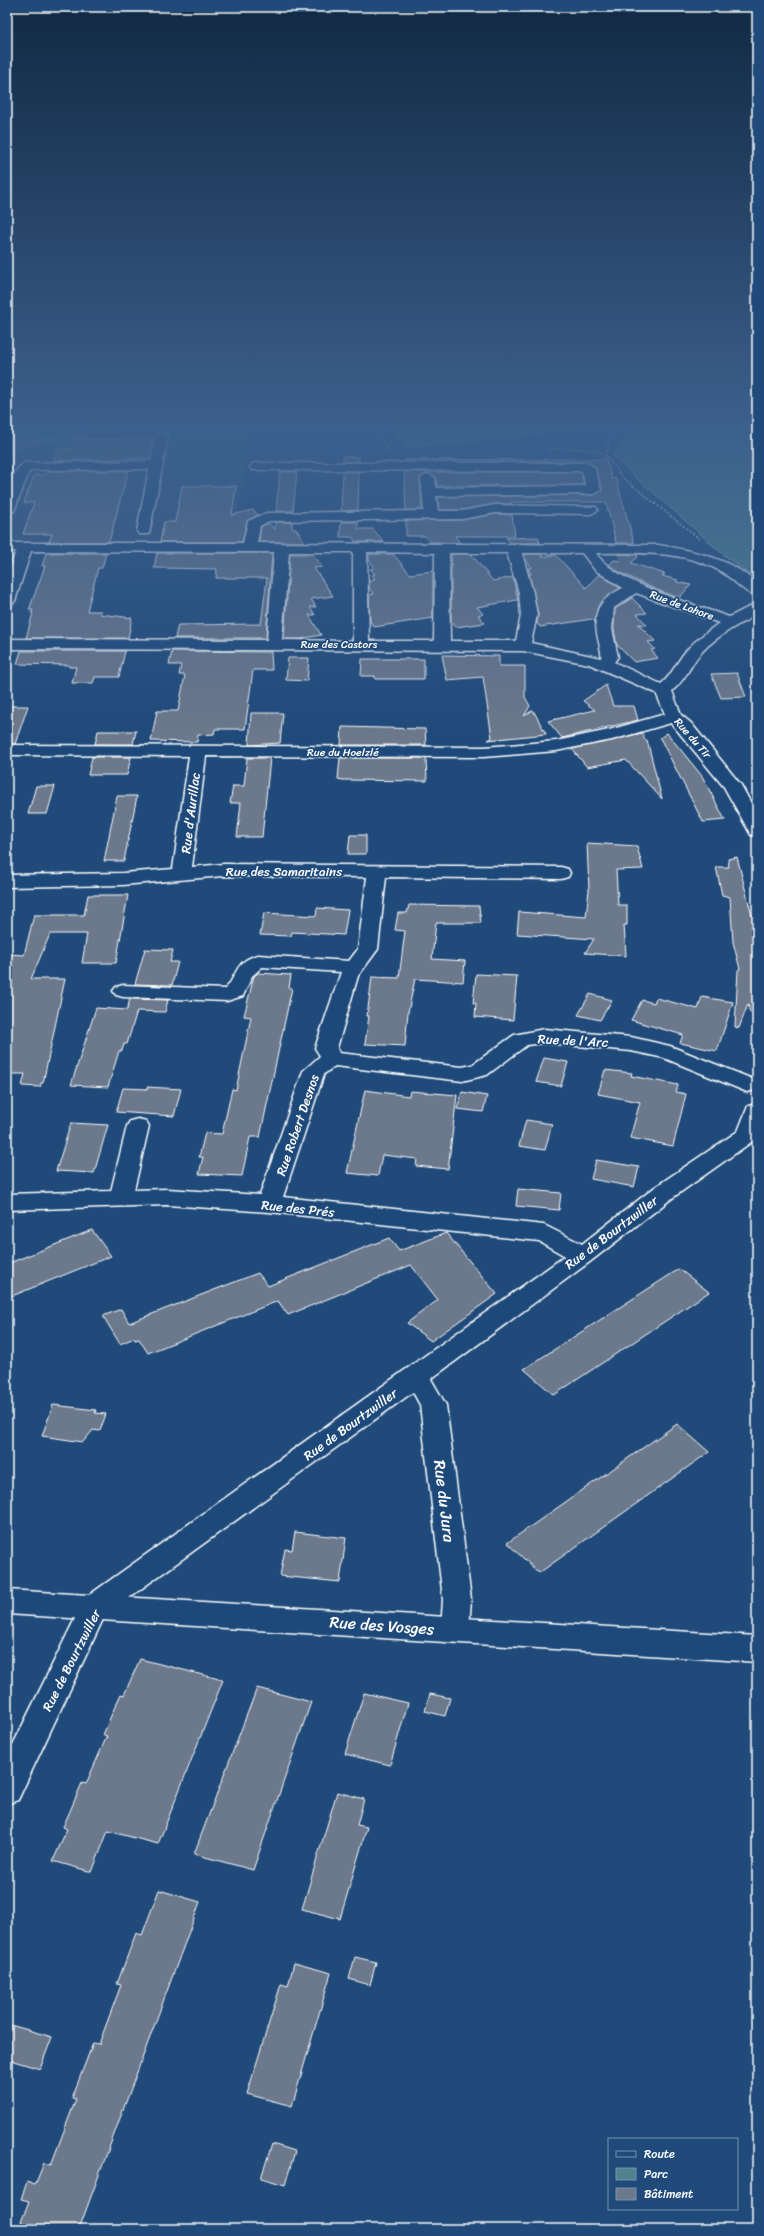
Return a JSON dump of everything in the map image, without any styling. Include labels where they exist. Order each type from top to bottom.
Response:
[{"type":"street","points":[[249,548],[252,529]]},
{"type":"street","points":[[7,547],[659,549],[693,554],[719,564],[747,582],[757,593]]},
{"type":"street","points":[[7,601],[25,547]]},
{"type":"street","points":[[274,644],[282,548]]},
{"type":"street","points":[[360,548],[361,644]]},
{"type":"street","points":[[442,548],[442,644]]},
{"type":"street","points":[[513,548],[513,554],[526,593],[529,615],[523,646]]},
{"type":"street","name":"Rue de Lahore","points":[[587,548],[588,554],[610,575],[635,588],[730,622]]},
{"type":"street","name":"Rue de Lahore","points":[[604,664],[610,657],[604,618],[605,610],[611,602],[635,588]]},
{"type":"street","points":[[663,690],[675,680],[691,655],[708,638],[730,622],[752,612],[757,608]]},
{"type":"street","name":"Rue des Castors","points":[[7,644],[442,644],[523,646],[558,652],[604,664],[646,685],[663,690]]},
{"type":"street","name":"Rue du Tir","points":[[663,690],[674,717],[685,726],[732,785],[757,831]]},
{"type":"street","name":"Rue du Hoelzlé","points":[[7,750],[484,752],[556,746],[612,735],[674,717]]},
{"type":"street","name":"Rue d'Aurillac","points":[[182,874],[198,751]]},
{"type":"street","name":"Rue des Samaritains","points":[[7,881],[123,879],[223,870],[561,873]]},
{"type":"street","points":[[331,1058],[326,1048],[348,976],[368,949],[377,872]]},
{"type":"street","points":[[123,991],[227,996],[236,992],[239,980],[246,968],[258,961],[354,967]]},
{"type":"street","name":"Rue de l'Arc","points":[[331,1058],[348,1062],[462,1074],[479,1070],[521,1040],[544,1036],[631,1044],[670,1053],[752,1080]]},
{"type":"street","name":"Rue Robert Desnos","points":[[269,1204],[314,1071],[331,1058]]},
{"type":"street","points":[[752,1080],[745,1100],[757,1111]]},
{"type":"street","name":"Rue de Bourtzwiller","points":[[7,1790],[95,1607],[417,1376],[582,1255],[663,1193],[748,1135],[757,1111]]},
{"type":"street","points":[[121,1198],[138,1126]]},
{"type":"street","name":"Rue des Prés","points":[[7,1202],[166,1197],[269,1204],[544,1233],[582,1255]]},
{"type":"street","name":"Rue du Jura","points":[[417,1376],[433,1404],[457,1599],[455,1630]]},
{"type":"street","name":"Rue des Vosges","points":[[7,1602],[757,1649]]},
{"type":"shaded area","points":[[7,529],[236,529],[234,546],[7,546]]},
{"type":"green space","points":[[695,529],[757,529],[757,580],[724,555]]},
{"type":"building","points":[[25,529],[112,529],[109,542],[49,542],[52,534],[23,534]]},
{"type":"building","points":[[163,529],[245,529],[242,542],[160,542]]},
{"type":"building","points":[[261,529],[296,529],[305,542],[259,542]]},
{"type":"building","points":[[341,529],[373,529],[384,542],[356,542],[352,537],[340,537]]},
{"type":"building","points":[[406,529],[514,529],[515,536],[455,536],[460,543],[430,542],[425,536],[406,536]]},
{"type":"building","points":[[613,529],[630,529],[634,543],[616,543]]},
{"type":"building","points":[[538,537],[540,543],[511,543],[506,538]]},
{"type":"building","points":[[46,553],[106,553],[102,568],[98,568],[87,611],[101,611],[100,614],[132,618],[128,638],[26,638],[33,613],[31,613],[33,610],[29,610],[45,566],[42,566]]},
{"type":"building","points":[[157,553],[272,553],[266,638],[175,638],[178,625],[261,624],[267,578],[216,578],[217,569],[154,568]]},
{"type":"building","points":[[290,554],[313,554],[322,567],[314,568],[333,596],[311,599],[316,607],[310,607],[315,615],[309,615],[321,635],[300,639],[284,639]]},
{"type":"building","points":[[369,554],[393,554],[410,574],[433,571],[433,618],[374,627],[370,621],[369,595],[374,594],[369,588],[369,580],[375,579],[372,575],[375,574],[370,569],[375,568],[369,560]]},
{"type":"building","points":[[451,554],[471,554],[493,581],[513,577],[518,601],[477,607],[483,614],[478,615],[485,623],[456,627],[451,621]]},
{"type":"building","points":[[524,554],[542,554],[542,557],[556,555],[586,588],[599,574],[620,588],[600,603],[597,609],[595,622],[592,619],[540,627],[537,623],[538,615],[529,574],[531,574],[528,568],[532,568],[526,560]]},
{"type":"building","points":[[619,554],[637,555],[638,557],[631,563],[665,574],[662,576],[678,580],[676,582],[691,585],[679,598],[657,590],[621,573],[609,565],[614,560],[620,561]]},
{"type":"building","points":[[632,598],[647,613],[637,614],[647,625],[638,624],[655,641],[648,642],[655,649],[651,650],[658,658],[634,662],[617,645],[614,629],[615,609]]},
{"type":"building","points":[[21,651],[125,651],[119,677],[95,677],[93,683],[72,683],[76,667],[69,667],[69,665],[17,664]]},
{"type":"building","points":[[172,651],[271,652],[272,670],[253,670],[245,729],[215,729],[214,734],[198,735],[197,742],[151,741],[157,711],[178,711],[185,675],[179,675],[181,665],[169,665]]},
{"type":"building","points":[[442,655],[499,656],[499,666],[525,666],[525,697],[530,706],[524,716],[533,710],[546,734],[488,740],[492,738],[483,677],[447,680]]},
{"type":"building","points":[[288,658],[309,658],[307,681],[286,680]]},
{"type":"building","points":[[362,659],[424,659],[424,679],[375,679],[375,676],[361,676]]},
{"type":"building","points":[[737,673],[746,697],[721,698],[711,674]]},
{"type":"building","points":[[606,685],[613,706],[634,706],[638,720],[562,738],[548,721],[595,710],[583,701]]},
{"type":"building","points":[[7,706],[28,706],[15,744],[7,744]]},
{"type":"building","points":[[251,713],[283,713],[280,743],[249,745]]},
{"type":"building","points":[[342,727],[425,729],[426,745],[341,745]]},
{"type":"building","points":[[98,731],[136,731],[133,744],[95,744]]},
{"type":"building","points":[[642,733],[645,740],[647,740],[662,799],[626,760],[587,767],[572,749]]},
{"type":"building","points":[[667,733],[702,776],[725,820],[703,822],[660,738]]},
{"type":"building","points":[[92,757],[131,757],[127,775],[88,775]]},
{"type":"building","points":[[247,758],[270,758],[262,837],[237,837],[241,803],[230,803],[233,786],[244,786]]},
{"type":"building","points":[[340,758],[426,758],[427,781],[338,779]]},
{"type":"building","points":[[36,786],[55,786],[47,814],[28,814]]},
{"type":"building","points":[[117,796],[137,796],[124,861],[104,861]]},
{"type":"building","points":[[350,835],[366,835],[366,854],[348,854]]},
{"type":"building","points":[[587,843],[637,846],[643,869],[616,870],[618,905],[627,905],[627,925],[624,925],[626,956],[585,953],[594,939],[517,934],[519,912],[586,917],[589,890]]},
{"type":"building","points":[[737,857],[752,916],[755,916],[757,941],[757,1012],[750,1013],[748,1004],[739,1028],[735,1027],[738,970],[740,969],[733,942],[730,897],[722,895],[716,867],[729,867],[728,859]]},
{"type":"building","points":[[88,895],[128,895],[116,963],[82,963],[87,934],[50,934],[31,979],[65,979],[43,1083],[41,1083],[40,1087],[22,1086],[25,1074],[7,1074],[7,954],[24,955],[34,915],[84,915]]},
{"type":"building","points":[[409,905],[479,906],[481,923],[436,923],[432,959],[465,961],[463,982],[415,979],[408,1012],[405,1046],[365,1044],[372,977],[399,978],[405,931],[395,930],[398,913],[407,913]]},
{"type":"building","points":[[317,908],[348,910],[344,935],[292,932],[291,936],[260,935],[264,913],[316,916]]},
{"type":"building","points":[[145,949],[173,950],[170,962],[178,962],[172,985],[135,984]]},
{"type":"building","points":[[258,973],[291,975],[289,988],[292,988],[260,1137],[250,1137],[242,1176],[199,1174],[203,1157],[199,1157],[205,1133],[222,1134],[232,1089],[236,1090],[251,1017],[244,1016],[254,976]]},
{"type":"building","points":[[476,974],[517,976],[513,1020],[475,1017],[476,1003],[473,1003]]},
{"type":"building","points":[[590,994],[612,1000],[600,1020],[578,1015]]},
{"type":"building","points":[[702,997],[733,1002],[717,1051],[680,1043],[683,1035],[631,1020],[642,1000],[654,1003],[656,998],[698,1009]]},
{"type":"building","points":[[130,999],[168,1000],[165,1012],[137,1011],[127,1044],[124,1044],[122,1051],[119,1051],[108,1087],[71,1085],[96,1008],[127,1010]]},
{"type":"building","points":[[544,1058],[568,1062],[561,1086],[536,1082]]},
{"type":"building","points":[[605,1070],[632,1073],[631,1076],[678,1085],[676,1092],[686,1094],[673,1146],[630,1138],[640,1102],[598,1094]]},
{"type":"building","points":[[147,1087],[181,1089],[174,1116],[116,1112],[123,1088],[147,1089]]},
{"type":"building","points":[[365,1090],[409,1096],[410,1091],[457,1095],[448,1169],[416,1166],[417,1159],[382,1155],[378,1176],[347,1173]]},
{"type":"building","points":[[462,1092],[487,1096],[483,1112],[457,1109]]},
{"type":"building","points":[[526,1120],[552,1124],[545,1150],[519,1146]]},
{"type":"building","points":[[71,1123],[108,1125],[94,1173],[56,1171]]},
{"type":"building","points":[[596,1160],[639,1167],[634,1187],[591,1179]]},
{"type":"building","points":[[518,1189],[561,1193],[559,1210],[516,1206]]},
{"type":"building","points":[[92,1230],[111,1256],[7,1298],[7,1264]]},
{"type":"building","points":[[446,1233],[497,1294],[431,1341],[407,1323],[438,1300],[411,1265],[288,1315],[278,1301],[148,1353],[139,1339],[135,1340],[134,1338],[120,1344],[103,1316],[121,1309],[129,1323],[258,1273],[268,1286],[389,1238],[399,1251]]},
{"type":"building","points":[[679,1269],[709,1292],[554,1395],[524,1369]]},
{"type":"building","points":[[53,1405],[96,1410],[95,1413],[106,1414],[100,1431],[93,1430],[83,1442],[42,1436]]},
{"type":"building","points":[[677,1424],[709,1452],[539,1573],[507,1543]]},
{"type":"building","points":[[295,1532],[346,1538],[340,1582],[280,1576],[285,1549],[292,1550]]},
{"type":"building","points":[[140,1659],[223,1680],[158,1844],[108,1831],[92,1872],[53,1861],[67,1829],[63,1827],[82,1783],[86,1784],[107,1736],[103,1735],[113,1711],[121,1694],[124,1695]]},
{"type":"building","points":[[257,1688],[311,1702],[253,1870],[194,1854]]},
{"type":"building","points":[[364,1693],[408,1703],[390,1765],[345,1754]]},
{"type":"building","points":[[430,1694],[450,1698],[445,1716],[425,1711]]},
{"type":"building","points":[[337,1792],[364,1799],[357,1825],[367,1827],[340,1919],[302,1909]]},
{"type":"building","points":[[159,1890],[200,1902],[79,2229],[25,2229],[27,2224],[21,2222],[29,2201],[21,2199],[27,2182],[35,2185],[44,2163],[51,2165],[76,2099],[72,2098],[93,2043],[99,2044],[121,1985],[117,1984],[136,1933],[142,1935]]},
{"type":"building","points":[[355,1957],[376,1962],[370,1985],[349,1979]]},
{"type":"building","points":[[294,1963],[331,1973],[292,2106],[247,2094],[281,1984],[288,1986]]},
{"type":"building","points":[[7,2024],[52,2037],[40,2069],[7,2059]]},
{"type":"building","points":[[272,2144],[295,2151],[285,2185],[261,2178]]}]
